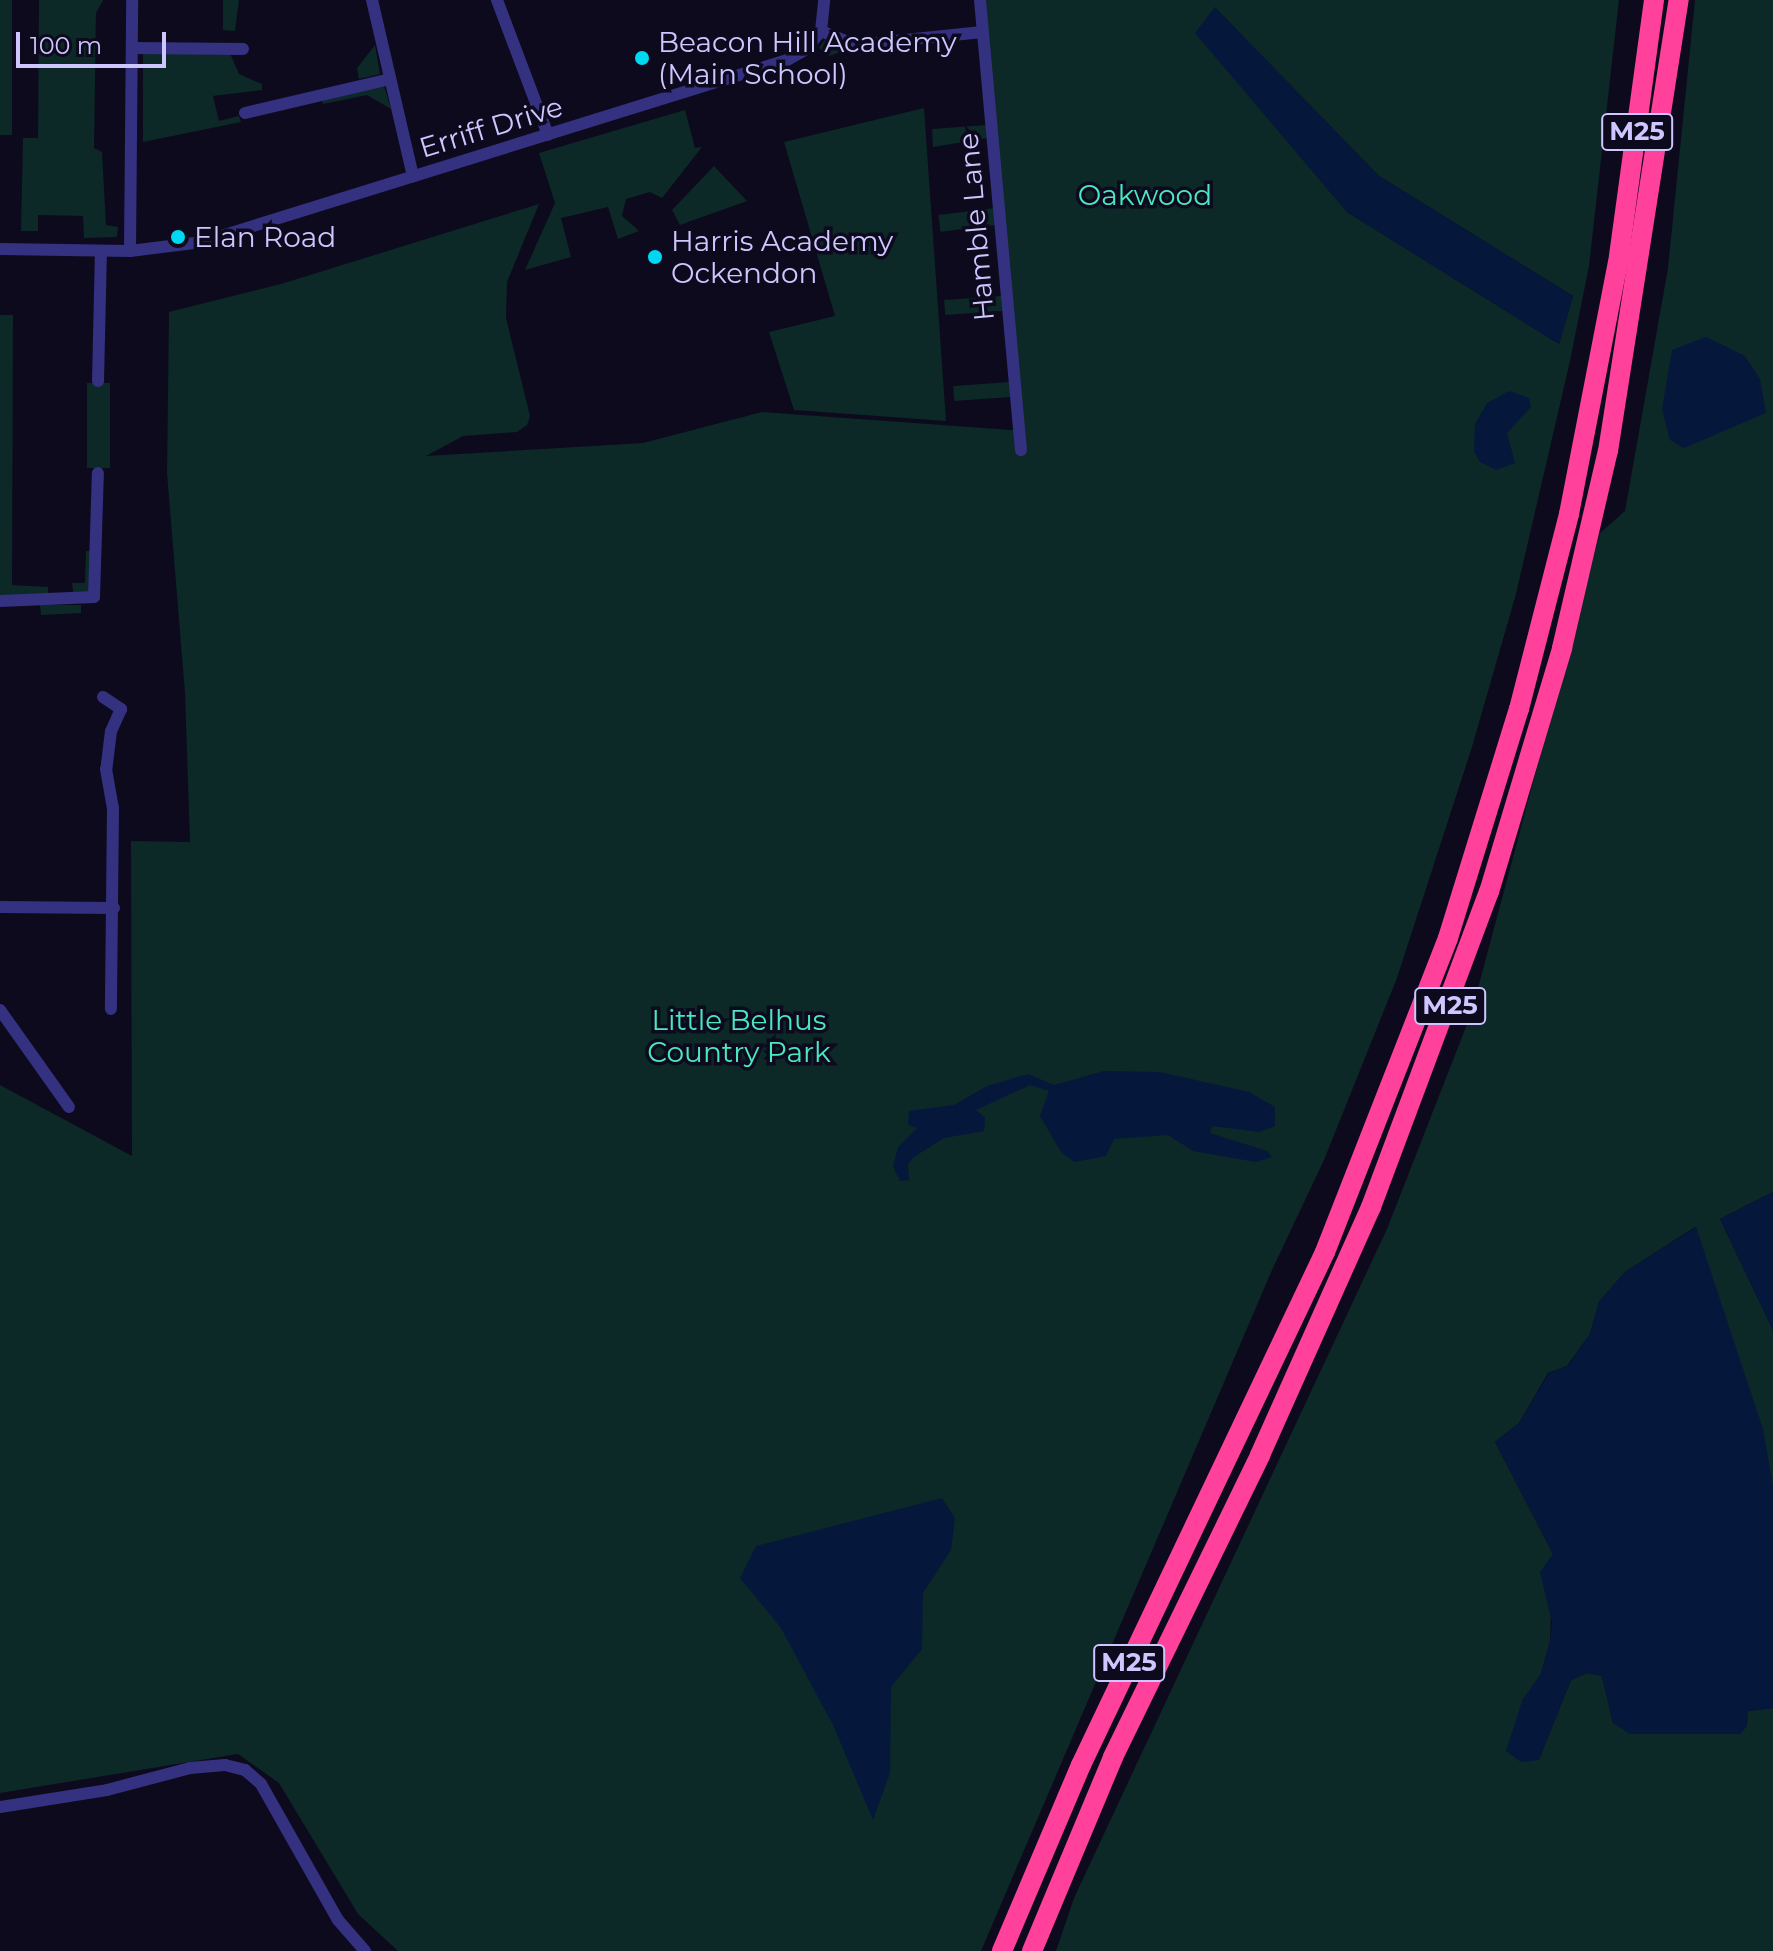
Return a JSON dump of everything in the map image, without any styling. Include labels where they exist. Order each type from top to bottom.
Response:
[{"type":"highway","name":"M25","points":[[1002,1951],[1081,1765],[1325,1252],[1448,938],[1519,709],[1569,514],[1618,263],[1654,0]]},
{"type":"highway","name":"M25","points":[[1032,1951],[1113,1757],[1289,1395],[1371,1207],[1489,892],[1548,700],[1597,504],[1633,317],[1679,0]]},
{"type":"street","points":[[130,251],[132,0]]},
{"type":"street","points":[[372,0],[413,176]]},
{"type":"street","points":[[497,0],[548,135]]},
{"type":"street","points":[[824,0],[821,31],[856,45],[982,32]]},
{"type":"street","name":"Hamble Lane","points":[[980,0],[1021,450]]},
{"type":"street","name":"Erriff Drive","points":[[0,249],[130,251],[202,242],[787,60],[821,31]]},
{"type":"street","points":[[133,48],[243,49]]},
{"type":"street","points":[[245,113],[390,79]]},
{"type":"street","points":[[98,381],[101,251]]},
{"type":"street","points":[[0,601],[94,597],[98,473]]},
{"type":"street","points":[[103,697],[121,709],[111,731],[106,769],[113,808],[111,1009]]},
{"type":"street","points":[[0,907],[114,908]]},
{"type":"street","points":[[0,1010],[69,1107]]},
{"type":"street","points":[[0,1807],[107,1790],[190,1768],[225,1765],[245,1770],[261,1784],[338,1920],[365,1951]]},
{"type":"green space","points":[[0,0],[12,0],[12,135],[0,135]]},
{"type":"green space","points":[[39,0],[103,0],[96,13],[94,148],[102,152],[106,225],[118,227],[117,237],[84,238],[83,216],[38,215],[38,231],[21,231],[23,138],[38,138]]},
{"type":"green space","points":[[223,0],[239,0],[235,31],[223,30]]},
{"type":"green space","name":"Little Belhus Country Park","points":[[985,0],[1619,0],[1589,266],[1570,361],[1516,594],[1472,747],[1397,978],[1324,1160],[1272,1270],[981,1951],[398,1951],[358,1914],[279,1783],[238,1754],[0,1793],[0,1085],[132,1156],[131,841],[190,842],[185,693],[167,473],[169,312],[281,284],[539,204],[507,282],[506,318],[530,416],[527,425],[517,432],[463,436],[426,456],[643,443],[762,412],[1024,431]],"holes":[[[1215,8],[1379,176],[1573,296],[1559,344],[1347,212],[1196,33]]]},
{"type":"green space","points":[[1695,0],[1773,0],[1773,1192],[1720,1219],[1773,1330],[1773,1486],[1695,1227],[1625,1272],[1599,1302],[1590,1334],[1567,1366],[1548,1373],[1519,1423],[1495,1442],[1553,1554],[1550,1641],[1541,1674],[1522,1701],[1539,1759],[1571,1680],[1587,1673],[1602,1676],[1613,1723],[1679,1733],[1740,1734],[1748,1711],[1773,1708],[1773,1951],[1056,1951],[1074,1898],[1387,1229],[1471,1014],[1600,533],[1625,511],[1668,268]]},
{"type":"green space","points":[[826,38],[852,48],[829,56],[819,48]]},
{"type":"green space","points":[[375,45],[380,74],[359,79],[357,68]]},
{"type":"green space","points":[[229,51],[239,74],[262,84],[262,90],[213,96],[219,121],[239,116],[241,122],[143,142],[143,54]]},
{"type":"green space","points":[[383,82],[391,109],[367,95],[323,104],[321,97]]},
{"type":"green space","points":[[924,108],[946,421],[794,410],[769,332],[835,316],[784,142]]},
{"type":"green space","points":[[685,110],[695,148],[702,147],[662,198],[650,192],[626,199],[622,216],[639,231],[618,239],[608,207],[561,218],[571,257],[525,270],[555,203],[539,153]]},
{"type":"green space","points":[[987,125],[988,138],[933,147],[932,129]]},
{"type":"green space","points":[[714,166],[747,201],[680,225],[672,210]]},
{"type":"green space","points":[[995,208],[997,225],[940,232],[938,215]]},
{"type":"green space","points":[[1001,296],[1002,311],[945,315],[944,300]]},
{"type":"green space","points":[[0,315],[13,315],[12,585],[48,587],[48,597],[0,597]]},
{"type":"green space","points":[[1010,382],[1011,397],[954,401],[953,386]]},
{"type":"green space","points":[[87,383],[110,383],[110,468],[87,468]]},
{"type":"green space","points":[[93,550],[93,592],[74,597],[72,583],[85,583],[86,551]]},
{"type":"green space","points":[[40,605],[81,605],[81,613],[41,615]]},
{"type":"water","points":[[1215,7],[1379,176],[1573,296],[1559,344],[1347,212],[1195,33]]},
{"type":"water","points":[[1706,337],[1745,356],[1760,379],[1766,413],[1684,448],[1670,440],[1662,409],[1672,350]]},
{"type":"water","points":[[1509,391],[1529,398],[1531,407],[1507,433],[1515,463],[1496,470],[1480,462],[1474,452],[1475,424],[1487,403]]},
{"type":"water","points":[[1104,1071],[1160,1072],[1249,1092],[1275,1107],[1275,1126],[1259,1132],[1212,1126],[1210,1133],[1267,1151],[1272,1157],[1256,1162],[1193,1151],[1168,1135],[1114,1139],[1106,1156],[1074,1162],[1061,1152],[1040,1116],[1049,1091],[1030,1085],[976,1110],[985,1118],[984,1131],[944,1138],[914,1157],[908,1164],[909,1180],[900,1181],[893,1166],[898,1147],[917,1128],[908,1125],[909,1111],[954,1105],[987,1086],[1028,1074],[1054,1085]]},
{"type":"water","points":[[1773,1192],[1773,1330],[1720,1219]]},
{"type":"water","points":[[1696,1227],[1763,1429],[1773,1486],[1773,1708],[1748,1711],[1747,1726],[1740,1734],[1630,1734],[1613,1723],[1602,1676],[1587,1673],[1571,1680],[1539,1760],[1521,1762],[1506,1751],[1522,1701],[1541,1674],[1550,1641],[1552,1623],[1540,1572],[1553,1554],[1495,1442],[1519,1423],[1549,1373],[1568,1366],[1590,1334],[1599,1302],[1625,1272]]},
{"type":"water","points":[[942,1498],[955,1518],[951,1550],[923,1593],[922,1649],[891,1687],[890,1773],[873,1820],[833,1725],[781,1628],[740,1578],[756,1546]]},
{"type":"place","name":"Beacon Hill Academy (Main School)","points":[[642,58]]},
{"type":"place","name":"Elan Road","points":[[178,237]]},
{"type":"place","name":"Harris Academy Ockendon","points":[[655,257]]},
{"type":"park label","name":"Oakwood","points":[[1145,195]]}]
